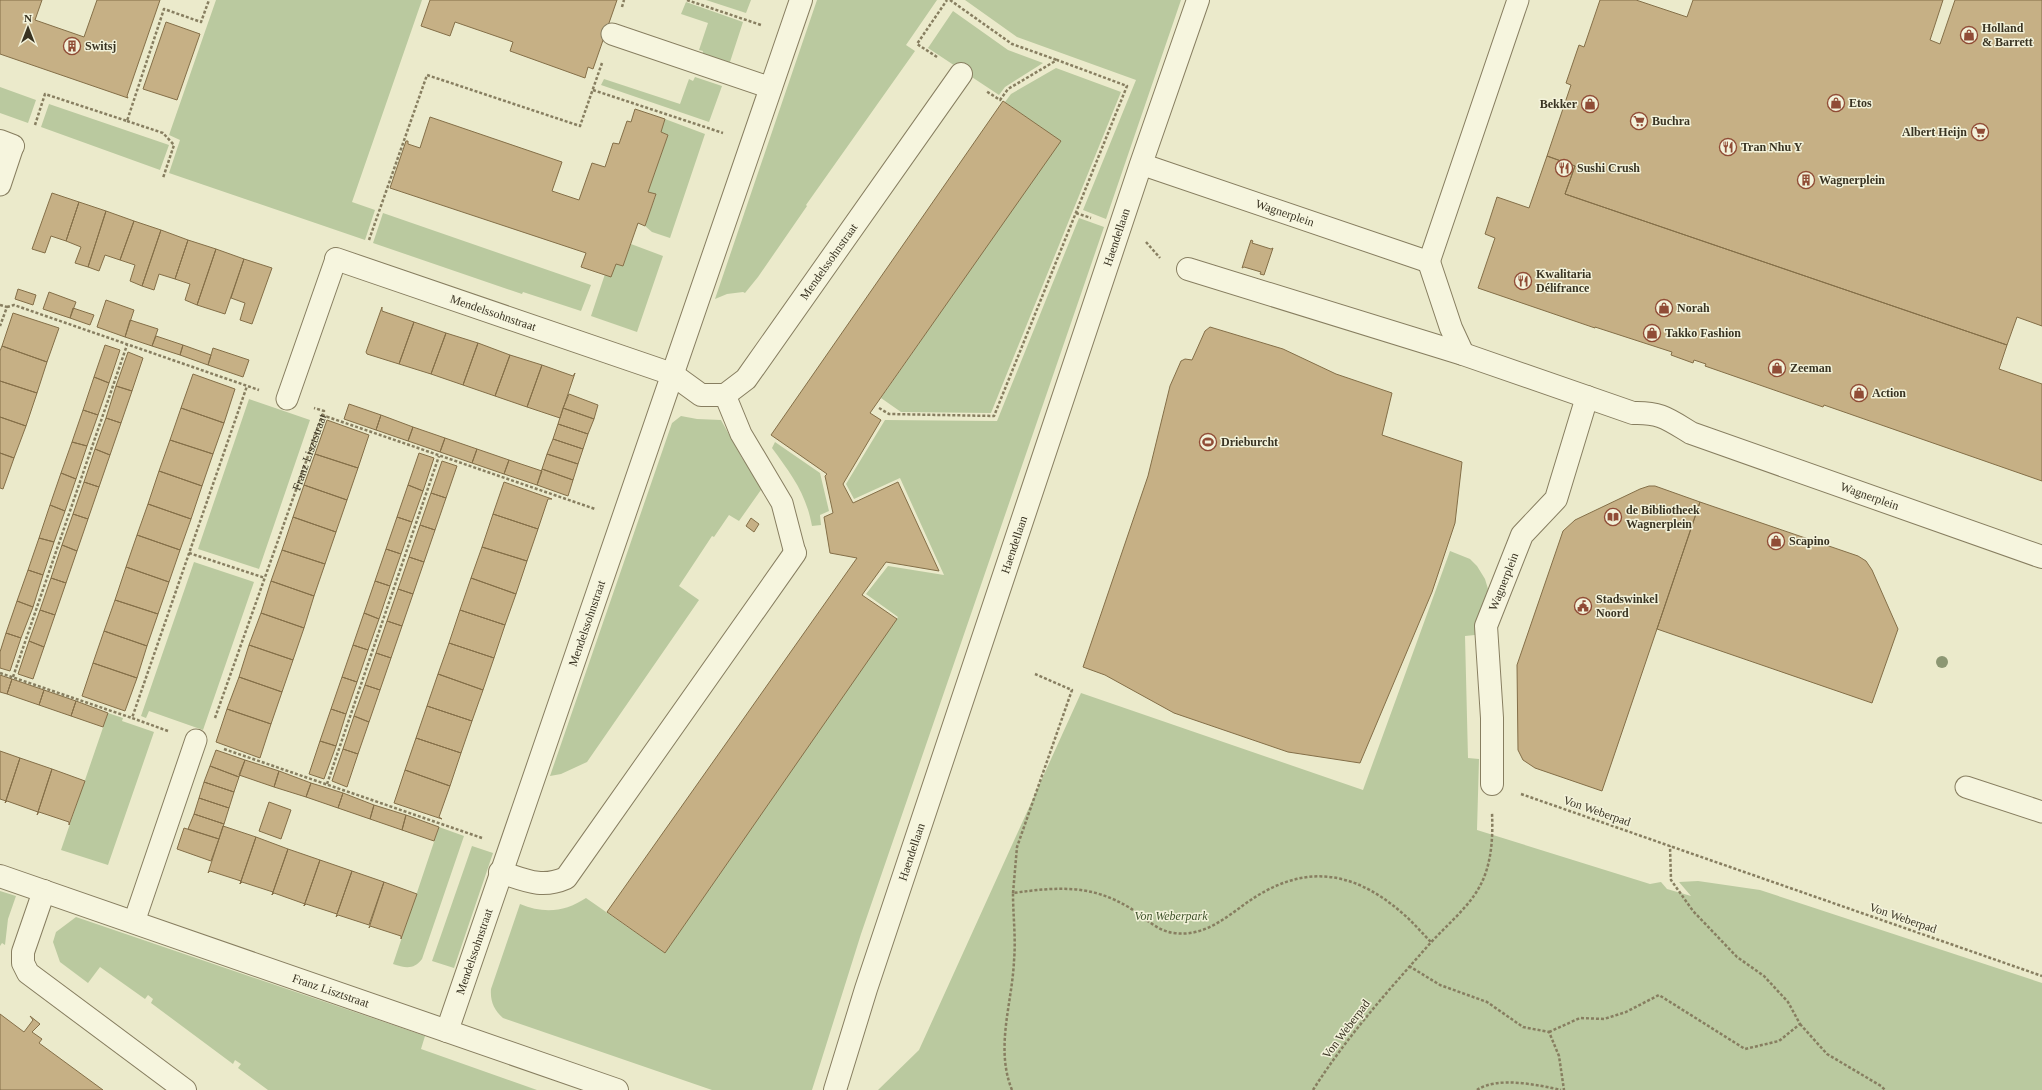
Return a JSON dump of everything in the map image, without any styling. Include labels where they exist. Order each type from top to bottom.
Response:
[{"type":"street","name":"Mendelssohnstraat","points":[[447,1031],[508,848],[801,0]]},
{"type":"street","name":"Haendellaan","points":[[835,1090],[866,989],[1141,164],[1198,0]]},
{"type":"street","name":"Mendelssohnstraat","points":[[336,259],[672,374],[701,395],[724,395],[746,379],[961,74]]},
{"type":"street","points":[[1429,262],[1451,328],[1462,354]]},
{"type":"street","name":"Wagnerplein","points":[[1188,270],[1462,354],[1633,413],[1651,412],[1671,420],[1691,433],[2042,557]]},
{"type":"street","name":"Wagnerplein","points":[[1492,784],[1492,718],[1486,626],[1522,535],[1556,499],[1586,397]]},
{"type":"street","points":[[500,872],[538,884],[553,883],[566,878],[796,552]]},
{"type":"street","name":"Franz Lisztstraat","points":[[0,876],[616,1090]]},
{"type":"street","points":[[44,891],[23,952],[23,963],[28,973],[185,1090]]},
{"type":"lane","points":[[1429,262],[1518,0]]},
{"type":"lane","points":[[612,34],[771,88]]},
{"type":"lane","points":[[0,185],[7,143]]},
{"type":"lane","name":"Wagnerplein","points":[[1141,164],[1429,262]]},
{"type":"lane","points":[[287,399],[336,259]]},
{"type":"lane","points":[[724,395],[741,434],[782,503],[796,552]]},
{"type":"lane","points":[[134,922],[201,742]]},
{"type":"lane","points":[[1966,787],[2042,812]]},
{"type":"path","points":[[127,120],[164,9],[201,22],[209,0]]},
{"type":"path","points":[[360,266],[427,75],[580,126],[624,0]]},
{"type":"path","points":[[687,0],[789,35]]},
{"type":"path","points":[[947,0],[917,44],[1000,100],[1008,89],[1057,60]]},
{"type":"path","points":[[879,408],[889,414],[994,416],[1127,86],[1012,44],[950,0]]},
{"type":"path","points":[[593,90],[752,143]]},
{"type":"path","points":[[33,132],[45,94],[127,120],[163,133],[174,145],[163,178]]},
{"type":"path","name":"Franz Lisztstraat","points":[[0,305],[7,307],[14,305],[127,345],[324,411],[265,578],[201,742]]},
{"type":"path","points":[[0,326],[7,307]]},
{"type":"path","points":[[12,677],[127,345]]},
{"type":"path","points":[[132,718],[247,386]]},
{"type":"path","points":[[322,416],[622,519]]},
{"type":"path","points":[[327,784],[439,456]]},
{"type":"path","points":[[189,553],[265,578]]},
{"type":"path","points":[[0,673],[327,784],[508,848]]},
{"type":"path","points":[[1012,1090],[1006,1077],[1003,1056],[1014,960],[1013,893],[1017,847],[1072,690],[1035,674]]},
{"type":"path","name":"Von Weberpad","points":[[1314,1089],[1370,1010],[1467,904],[1481,884],[1488,867],[1493,830],[1492,784],[2042,976]]},
{"type":"path","points":[[1670,846],[1671,880],[1693,911],[1737,957],[1764,976],[1788,1002],[1800,1024],[1828,1054],[1881,1086],[1885,1090]]},
{"type":"path","points":[[1013,893],[1062,888],[1092,891],[1114,899],[1162,930],[1174,933],[1189,933],[1220,923],[1261,893],[1280,884],[1300,878],[1330,876],[1343,878],[1373,891],[1402,912],[1431,942]]},
{"type":"path","points":[[1410,966],[1440,984],[1487,1002],[1523,1027],[1549,1032],[1580,1018],[1604,1018],[1626,1012],[1659,995],[1745,1049],[1779,1041],[1800,1024]]},
{"type":"path","points":[[1477,1090],[1505,1083],[1531,1084],[1563,1090],[1559,1056],[1549,1032]]},
{"type":"green space","points":[[216,0],[422,0],[352,202],[375,210],[365,240],[169,173],[180,140],[169,135]]},
{"type":"green space","points":[[706,0],[751,0],[746,13]]},
{"type":"green space","points":[[817,0],[937,0],[906,45],[915,51],[806,205],[807,206],[758,277],[745,293],[727,294],[715,299]]},
{"type":"green space","points":[[965,0],[1181,0],[1106,219],[1083,210],[1136,80],[1017,37]]},
{"type":"green space","points":[[686,2],[743,22],[729,65],[702,56],[703,51],[699,50],[708,23],[681,14]]},
{"type":"green space","points":[[953,11],[1008,50],[1043,63],[1005,87],[999,95],[928,48]]},
{"type":"green space","points":[[1056,68],[1121,92],[991,413],[901,412],[881,398],[1060,141],[1005,102],[1011,94]]},
{"type":"green space","points":[[695,77],[722,86],[709,122],[601,85],[604,79],[680,104],[689,79],[693,81]]},
{"type":"green space","points":[[0,87],[36,100],[28,123],[0,113]]},
{"type":"green space","points":[[49,104],[169,145],[160,170],[41,127]]},
{"type":"green space","points":[[665,119],[705,134],[670,238],[652,232],[645,226],[656,195],[648,192],[668,135],[661,132]]},
{"type":"green space","points":[[383,213],[591,285],[581,311],[523,292],[522,294],[373,243]]},
{"type":"green space","points":[[1079,218],[1104,227],[861,934],[812,1090],[712,1090],[503,1018],[493,1005],[491,989],[520,904],[537,909],[554,910],[562,909],[578,903],[586,898],[665,953],[898,617],[866,594],[888,566],[944,575],[900,478],[854,499],[846,484],[885,420],[997,421]]},
{"type":"green space","points":[[631,244],[663,256],[637,332],[591,316],[605,274],[611,276],[616,264],[623,266]]},
{"type":"green space","points":[[249,399],[310,420],[259,569],[198,549]]},
{"type":"green space","points":[[681,416],[697,419],[721,420],[742,458],[763,487],[739,521],[729,515],[714,537],[712,536],[679,586],[699,600],[587,762],[561,774],[550,776],[672,423]]},
{"type":"green space","points":[[775,442],[820,473],[829,511],[820,515],[821,525],[812,526],[806,504],[797,484],[772,448]]},
{"type":"green space","name":"Von Weberpark","points":[[1450,551],[1470,559],[1477,566],[1485,579],[1488,589],[1475,635],[1465,636],[1468,758],[1479,759],[1477,830],[1650,884],[1661,882],[1667,889],[1691,896],[1679,882],[1698,881],[1760,890],[2042,983],[2042,1090],[878,1090],[919,1050],[1081,693],[1363,790]]},
{"type":"green space","points":[[194,562],[254,582],[203,730],[149,711],[146,718],[141,716]]},
{"type":"green space","points":[[108,713],[123,718],[122,721],[154,732],[108,865],[61,850]]},
{"type":"green space","points":[[439,827],[464,836],[422,959],[416,965],[409,967],[393,964]]},
{"type":"green space","points":[[472,846],[493,853],[454,968],[432,961]]},
{"type":"green space","points":[[0,891],[16,896],[8,919],[5,945],[2,943],[0,946]]},
{"type":"green space","points":[[76,917],[425,1036],[421,1049],[537,1090],[268,1090],[238,1068],[241,1064],[235,1060],[233,1064],[151,1003],[153,999],[148,995],[145,999],[100,967],[88,983],[60,962],[53,942],[56,932]]},
{"type":"building","name":"Switsj","points":[[0,0],[42,0],[35,20],[84,37],[97,0],[160,0],[127,96],[128,98],[0,54]]},
{"type":"building","points":[[430,0],[617,0],[593,69],[588,67],[585,78],[510,51],[513,42],[455,22],[450,36],[421,26]]},
{"type":"building","name":"Wagnerplein","points":[[1600,0],[1636,0],[1687,17],[1693,0],[1943,0],[1930,40],[1940,44],[1955,0],[2042,0],[2042,326],[2017,317],[2007,345],[1565,194],[1575,166],[1547,156],[1571,85],[1566,83],[1579,45],[1584,47]]},
{"type":"building","points":[[166,22],[200,34],[177,100],[143,89]]},
{"type":"building","points":[[1003,101],[1061,141],[870,413],[881,420],[843,484],[853,503],[898,482],[939,571],[886,562],[862,595],[897,619],[665,953],[607,912],[857,558],[830,553],[824,517],[833,513],[825,476],[827,474],[771,435]]},
{"type":"building","points":[[635,109],[665,119],[661,132],[668,135],[648,192],[656,194],[645,226],[638,223],[623,266],[616,264],[611,277],[581,267],[586,253],[390,188],[406,141],[408,141],[408,144],[420,148],[430,117],[562,162],[552,191],[579,200],[592,163],[605,167],[613,143],[619,144],[627,121],[631,122]]},
{"type":"building","points":[[1547,156],[1575,166],[1565,194],[2007,345],[1999,369],[2042,384],[2042,481],[1824,405],[1823,407],[1705,366],[1706,364],[1694,360],[1693,363],[1671,355],[1672,352],[1595,328],[1478,288],[1495,238],[1485,234],[1497,197],[1529,208]]},
{"type":"building","points":[[52,193],[79,202],[66,241],[51,236],[45,253],[32,249]]},
{"type":"building","points":[[79,202],[106,211],[88,267],[75,263],[81,247],[66,241]]},
{"type":"building","points":[[106,211],[134,221],[120,260],[105,255],[99,271],[88,267]]},
{"type":"building","points":[[134,221],[161,230],[142,286],[130,281],[135,265],[120,260]]},
{"type":"building","points":[[161,230],[188,240],[175,279],[159,274],[154,290],[142,286]]},
{"type":"building","points":[[188,240],[216,249],[197,305],[185,300],[190,284],[175,279]]},
{"type":"building","points":[[1251,240],[1253,241],[1252,243],[1271,249],[1273,248],[1264,275],[1260,274],[1261,272],[1244,267],[1242,268]]},
{"type":"building","points":[[216,249],[244,259],[225,314],[197,305]]},
{"type":"building","points":[[244,259],[272,268],[252,324],[240,320],[245,303],[231,298]]},
{"type":"building","points":[[18,289],[36,295],[33,305],[15,299]]},
{"type":"building","points":[[49,292],[76,302],[70,318],[43,309]]},
{"type":"building","points":[[106,300],[134,310],[125,337],[97,327]]},
{"type":"building","points":[[382,307],[382,311],[414,322],[399,364],[367,354],[366,352]]},
{"type":"building","points":[[73,308],[94,315],[90,325],[70,318]]},
{"type":"building","points":[[13,313],[59,328],[47,362],[2,346]]},
{"type":"building","points":[[130,320],[158,329],[152,346],[125,337]]},
{"type":"building","points":[[414,322],[446,333],[431,374],[399,364]]},
{"type":"building","points":[[1210,327],[1283,349],[1336,374],[1392,393],[1382,435],[1462,462],[1455,523],[1432,592],[1360,763],[1288,752],[1174,713],[1105,675],[1083,667],[1148,476],[1170,386],[1181,361],[1185,359],[1192,360],[1205,331]]},
{"type":"building","points":[[446,333],[478,343],[463,385],[431,374]]},
{"type":"building","points":[[156,336],[183,345],[180,355],[152,346]]},
{"type":"building","points":[[478,343],[510,355],[495,396],[463,385]]},
{"type":"building","points":[[105,345],[120,350],[109,383],[94,377]]},
{"type":"building","points":[[183,345],[211,355],[208,365],[180,355]]},
{"type":"building","points":[[2,346],[47,362],[37,393],[0,381],[0,351]]},
{"type":"building","points":[[213,348],[249,360],[243,377],[208,365]]},
{"type":"building","points":[[128,352],[143,358],[132,391],[116,386]]},
{"type":"building","points":[[510,355],[542,365],[527,407],[495,396]]},
{"type":"building","points":[[542,365],[573,376],[575,373],[560,418],[527,407]]},
{"type":"building","points":[[193,374],[235,389],[224,423],[181,408]]},
{"type":"building","points":[[94,377],[109,383],[98,415],[83,410]]},
{"type":"building","points":[[0,381],[37,393],[26,426],[0,417]]},
{"type":"building","points":[[116,386],[132,391],[121,423],[106,418]]},
{"type":"building","points":[[569,394],[598,405],[594,419],[563,408]]},
{"type":"building","points":[[349,404],[381,415],[376,430],[344,419]]},
{"type":"building","points":[[181,408],[224,423],[213,454],[170,440]]},
{"type":"building","points":[[563,408],[594,419],[588,434],[558,424]]},
{"type":"building","points":[[83,410],[98,415],[87,446],[72,442]]},
{"type":"building","points":[[381,415],[413,427],[408,441],[376,430]]},
{"type":"building","points":[[0,417],[26,426],[14,458],[0,453]]},
{"type":"building","points":[[106,418],[121,423],[110,455],[95,449]]},
{"type":"building","points":[[327,420],[369,435],[358,468],[315,454]]},
{"type":"building","points":[[558,424],[588,434],[583,449],[553,439]]},
{"type":"building","points":[[413,427],[445,438],[440,452],[408,441]]},
{"type":"building","points":[[445,438],[477,449],[472,463],[440,452]]},
{"type":"building","points":[[553,439],[583,449],[578,464],[547,454]]},
{"type":"building","points":[[170,440],[213,454],[202,486],[159,471]]},
{"type":"building","points":[[72,442],[87,446],[76,479],[61,473]]},
{"type":"building","points":[[95,449],[110,455],[99,487],[84,482]]},
{"type":"building","points":[[477,449],[509,460],[504,474],[472,463]]},
{"type":"building","points":[[0,453],[14,458],[3,489],[0,488]]},
{"type":"building","points":[[419,453],[434,458],[423,491],[408,485]]},
{"type":"building","points":[[315,454],[358,468],[347,500],[304,485]]},
{"type":"building","points":[[547,454],[578,464],[573,480],[542,469]]},
{"type":"building","points":[[509,460],[542,471],[537,485],[504,474]]},
{"type":"building","points":[[442,461],[457,466],[446,498],[431,493]]},
{"type":"building","points":[[542,469],[573,480],[568,496],[537,485]]},
{"type":"building","points":[[159,471],[202,486],[191,519],[148,504]]},
{"type":"building","points":[[61,473],[76,479],[65,511],[50,505]]},
{"type":"building","points":[[84,482],[99,487],[88,519],[73,514]]},
{"type":"building","points":[[504,482],[552,499],[548,499],[538,529],[493,514]]},
{"type":"building","points":[[304,485],[347,500],[336,532],[293,517]]},
{"type":"building","points":[[408,485],[423,491],[412,522],[397,517]]},
{"type":"building","points":[[1649,486],[1655,486],[1700,502],[1602,791],[1535,768],[1523,760],[1518,750],[1517,665],[1563,531],[1575,520]]},
{"type":"building","points":[[431,493],[446,498],[435,530],[420,525]]},
{"type":"building","points":[[1700,502],[1858,556],[1866,561],[1872,570],[1898,629],[1872,703],[1657,629]]},
{"type":"building","points":[[148,504],[191,519],[180,550],[137,535]]},
{"type":"building","points":[[50,505],[65,511],[54,542],[39,538]]},
{"type":"building","points":[[73,514],[88,519],[77,551],[62,545]]},
{"type":"building","points":[[493,514],[538,529],[527,561],[482,547]]},
{"type":"building","points":[[293,517],[336,532],[325,564],[282,550]]},
{"type":"building","points":[[397,517],[412,522],[401,554],[386,549]]},
{"type":"building","points":[[751,518],[759,524],[754,532],[746,526]]},
{"type":"building","points":[[420,525],[435,530],[424,562],[409,557]]},
{"type":"building","points":[[137,535],[180,550],[169,582],[126,567]]},
{"type":"building","points":[[39,538],[54,542],[43,575],[28,570]]},
{"type":"building","points":[[62,545],[77,551],[66,583],[51,578]]},
{"type":"building","points":[[482,547],[527,561],[516,594],[471,578]]},
{"type":"building","points":[[386,549],[401,554],[390,586],[375,581]]},
{"type":"building","points":[[282,550],[325,564],[314,596],[271,581]]},
{"type":"building","points":[[409,557],[424,562],[413,594],[398,589]]},
{"type":"building","points":[[126,567],[169,582],[158,614],[115,600]]},
{"type":"building","points":[[28,570],[43,575],[33,607],[17,601]]},
{"type":"building","points":[[51,578],[66,583],[55,615],[40,610]]},
{"type":"building","points":[[471,578],[516,594],[505,625],[460,610]]},
{"type":"building","points":[[271,581],[314,596],[304,628],[261,613]]},
{"type":"building","points":[[375,581],[390,586],[379,619],[364,613]]},
{"type":"building","points":[[398,589],[413,594],[402,626],[387,621]]},
{"type":"building","points":[[115,600],[158,614],[147,646],[104,631]]},
{"type":"building","points":[[17,601],[33,607],[21,638],[6,633]]},
{"type":"building","points":[[40,610],[55,615],[44,647],[29,641]]},
{"type":"building","points":[[460,610],[505,625],[494,658],[449,643]]},
{"type":"building","points":[[261,613],[304,628],[293,660],[249,645]]},
{"type":"building","points":[[364,613],[379,619],[368,650],[353,645]]},
{"type":"building","points":[[387,621],[402,626],[391,658],[376,653]]},
{"type":"building","points":[[104,631],[147,646],[137,678],[93,663]]},
{"type":"building","points":[[6,633],[21,638],[10,671],[0,668],[0,652]]},
{"type":"building","points":[[29,641],[44,647],[33,679],[18,674]]},
{"type":"building","points":[[449,643],[494,658],[483,690],[438,674]]},
{"type":"building","points":[[249,645],[293,660],[282,692],[239,677]]},
{"type":"building","points":[[353,645],[368,650],[357,682],[342,677]]},
{"type":"building","points":[[376,653],[391,658],[380,690],[365,685]]},
{"type":"building","points":[[93,663],[137,678],[125,711],[82,696]]},
{"type":"building","points":[[438,674],[483,690],[472,721],[427,706]]},
{"type":"building","points":[[0,675],[12,679],[7,694],[0,692]]},
{"type":"building","points":[[239,677],[282,692],[271,724],[227,709]]},
{"type":"building","points":[[342,677],[357,682],[346,714],[331,709]]},
{"type":"building","points":[[12,679],[44,690],[39,705],[7,694]]},
{"type":"building","points":[[365,685],[380,690],[369,722],[354,716]]},
{"type":"building","points":[[44,690],[76,701],[71,716],[39,705]]},
{"type":"building","points":[[76,701],[108,713],[103,727],[71,716]]},
{"type":"building","points":[[427,706],[472,721],[461,753],[416,738]]},
{"type":"building","points":[[227,709],[271,724],[260,758],[216,742]]},
{"type":"building","points":[[331,709],[346,714],[336,746],[320,741]]},
{"type":"building","points":[[354,716],[369,722],[358,754],[343,749]]},
{"type":"building","points":[[416,738],[461,753],[450,786],[405,770]]},
{"type":"building","points":[[320,741],[336,746],[324,779],[309,774]]},
{"type":"building","points":[[343,749],[358,754],[347,787],[332,781]]},
{"type":"building","points":[[216,750],[245,760],[239,777],[210,766]]},
{"type":"building","points":[[0,751],[20,758],[6,801],[0,799]]},
{"type":"building","points":[[20,758],[52,769],[38,812],[7,801],[5,803]]},
{"type":"building","points":[[245,760],[279,771],[274,787],[239,775]]},
{"type":"building","points":[[210,766],[239,777],[234,792],[204,782]]},
{"type":"building","points":[[52,769],[85,781],[69,825],[69,822],[39,812],[37,815]]},
{"type":"building","points":[[405,770],[450,786],[439,817],[442,819],[394,803]]},
{"type":"building","points":[[279,771],[311,783],[306,797],[274,787]]},
{"type":"building","points":[[204,782],[234,792],[229,808],[199,798]]},
{"type":"building","points":[[311,783],[343,793],[338,808],[306,797]]},
{"type":"building","points":[[343,793],[374,805],[370,819],[338,808]]},
{"type":"building","points":[[199,798],[229,808],[224,824],[194,814]]},
{"type":"building","points":[[269,802],[291,810],[281,839],[259,831]]},
{"type":"building","points":[[374,805],[406,815],[402,830],[370,819]]},
{"type":"building","points":[[194,814],[224,824],[219,839],[188,829]]},
{"type":"building","points":[[406,815],[439,827],[434,841],[402,830]]},
{"type":"building","points":[[223,826],[256,837],[240,884],[241,881],[210,871],[208,873]]},
{"type":"building","points":[[184,828],[219,839],[211,861],[177,849]]},
{"type":"building","points":[[256,837],[288,849],[272,895],[273,892],[242,882],[240,884]]},
{"type":"building","points":[[288,849],[320,860],[305,904],[274,893],[272,895]]},
{"type":"building","points":[[320,860],[352,871],[337,914],[306,904],[304,906]]},
{"type":"building","points":[[352,871],[384,882],[369,925],[338,915],[336,917]]},
{"type":"building","points":[[384,882],[417,894],[401,939],[401,936],[370,926],[369,928]]},
{"type":"building","points":[[0,1014],[24,1032],[33,1020],[30,1016],[40,1024],[32,1032],[42,1039],[39,1043],[103,1090],[0,1090]]},
{"type":"place","name":"Holland & Barrett","points":[[1969,35]]},
{"type":"place","name":"Switsj","points":[[72,46]]},
{"type":"place","name":"Etos","points":[[1836,103]]},
{"type":"place","name":"Bekker","points":[[1590,104]]},
{"type":"place","name":"Buchra","points":[[1639,121]]},
{"type":"place","name":"Albert Heijn","points":[[1980,132]]},
{"type":"place","name":"Tran Nhu Y","points":[[1728,147]]},
{"type":"place","name":"Sushi Crush","points":[[1564,168]]},
{"type":"place","name":"Wagnerplein","points":[[1806,180]]},
{"type":"place","name":"Kwalitaria Délifrance","points":[[1523,281]]},
{"type":"place","name":"Norah","points":[[1664,308]]},
{"type":"place","name":"Takko Fashion","points":[[1652,333]]},
{"type":"place","name":"Zeeman","points":[[1777,368]]},
{"type":"place","name":"Action","points":[[1859,393]]},
{"type":"place","name":"Drieburcht","points":[[1208,442]]},
{"type":"place","name":"de Bibliotheek Wagnerplein","points":[[1613,517]]},
{"type":"place","name":"Scapino","points":[[1776,541]]},
{"type":"place","name":"Stadswinkel Noord","points":[[1583,606]]}]
